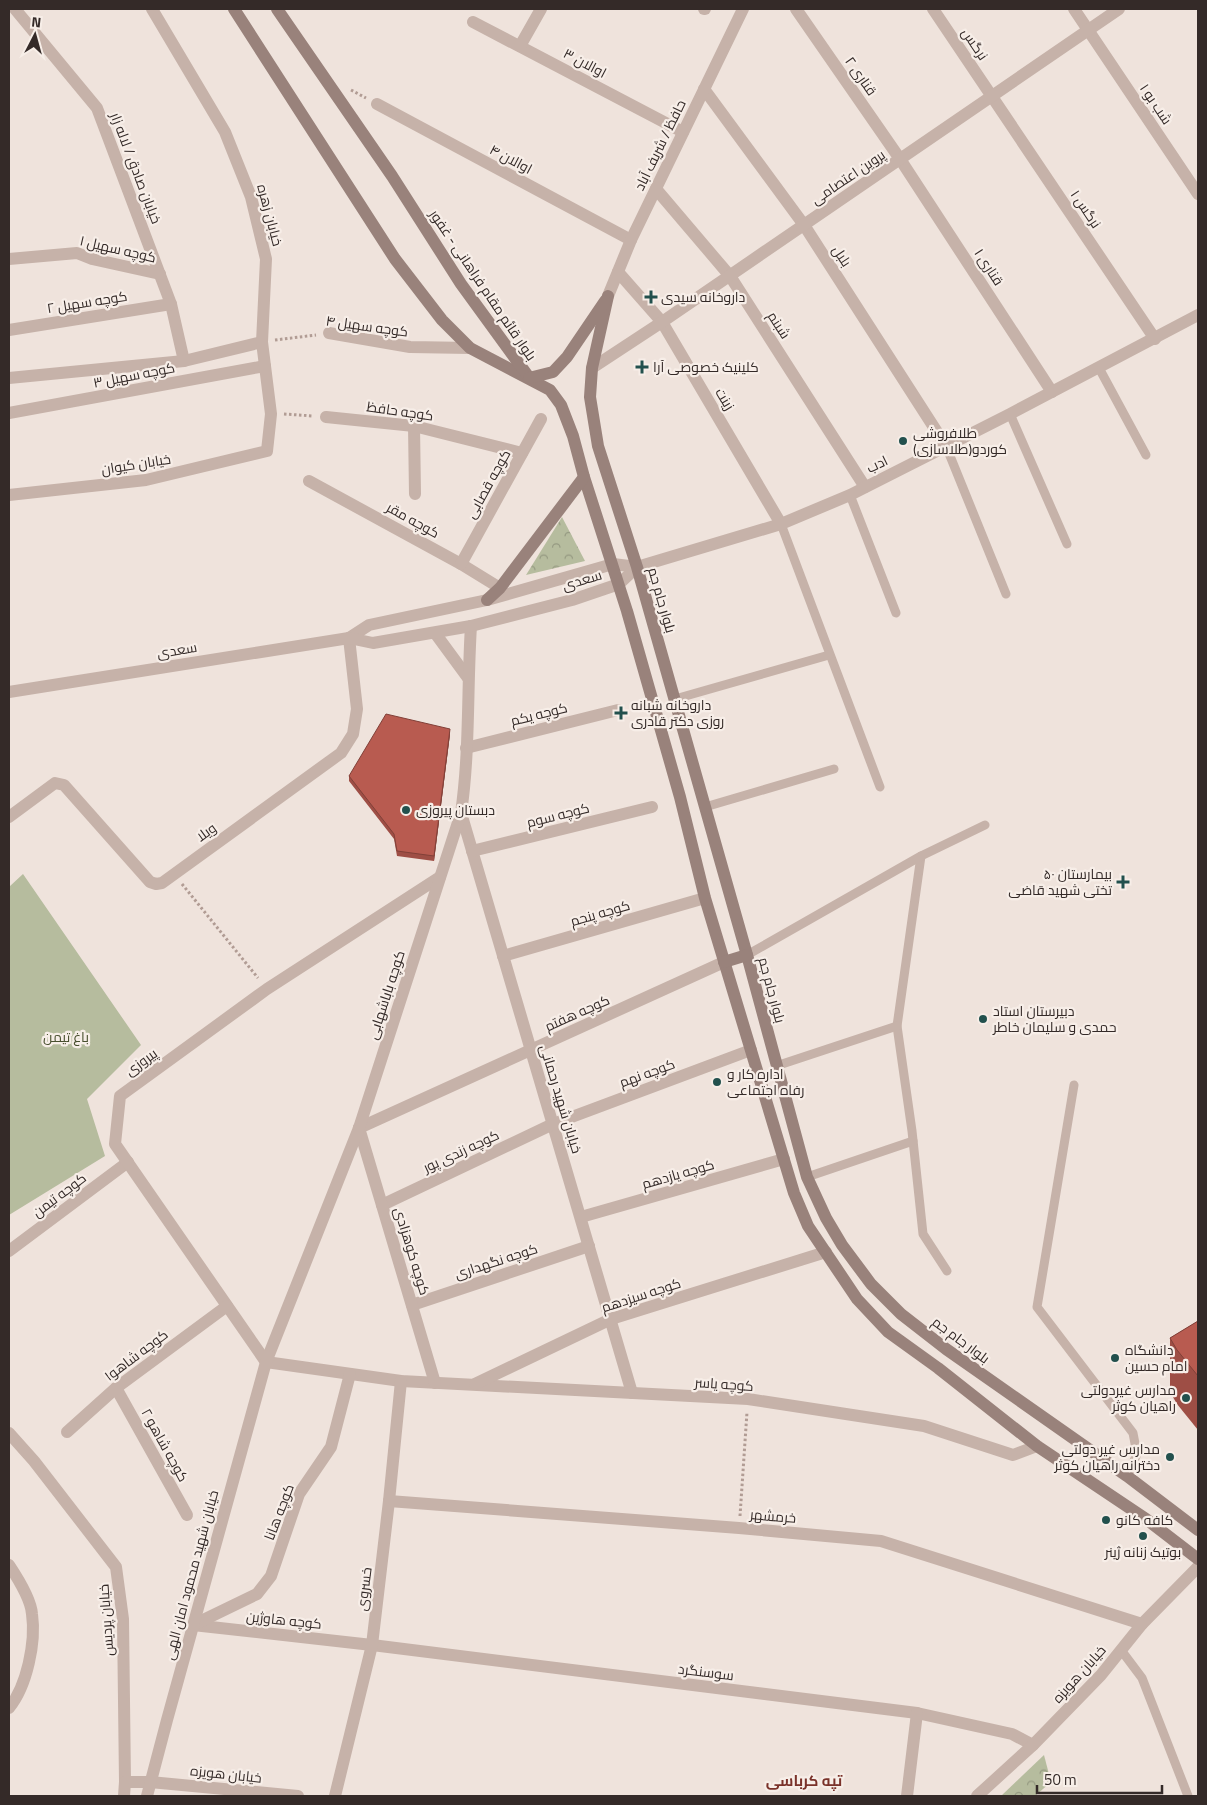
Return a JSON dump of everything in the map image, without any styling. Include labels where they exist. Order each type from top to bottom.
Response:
[{"type":"main road","name":"بلوار قائم مقام فراهانی - غفور","points":[[234,9],[395,259],[442,320],[470,348],[529,378]]},
{"type":"main road","name":"بلوار قائم مقام فراهانی - غفور","points":[[277,9],[392,176],[462,284],[529,378]]},
{"type":"main road","points":[[529,378],[554,372],[608,296]]},
{"type":"main road","name":"بلوار جام جم","points":[[608,296],[592,368],[590,397],[598,446],[638,567],[807,1177],[826,1218],[842,1246],[871,1284],[902,1314],[946,1349],[1127,1476],[1198,1530]]},
{"type":"main road","points":[[529,378],[550,390],[561,404],[573,436],[584,477],[619,584],[680,797],[705,898],[724,962],[794,1193],[808,1226],[857,1299],[888,1332],[938,1368],[1038,1446],[1146,1518],[1198,1559]]},
{"type":"main road","points":[[487,600],[500,588],[584,477]]},
{"type":"main road","points":[[724,962],[747,955]]},
{"type":"street","name":"خیابان صادق / لاله زار","points":[[15,9],[97,108],[171,304],[184,361]]},
{"type":"street","name":"خیابان زهره","points":[[152,9],[226,132],[252,197],[266,259],[262,342],[271,414],[267,451]]},
{"type":"street","points":[[520,46],[541,9]]},
{"type":"street","name":"حافظ / شریف آباد","points":[[608,296],[631,240],[742,9]]},
{"type":"street","name":"قناری ۲","points":[[796,9],[900,159]]},
{"type":"street","name":"نرگس","points":[[933,9],[992,96]]},
{"type":"street","name":"شب بو ۱","points":[[1074,9],[1198,194]]},
{"type":"street","name":"پروین اعتصامی","points":[[592,368],[730,276],[1119,9]]},
{"type":"street","name":"اوالان ۳","points":[[472,22],[683,132]]},
{"type":"street","name":"بلبل","points":[[704,89],[804,225],[946,446]]},
{"type":"street","name":"نرگس ۱","points":[[992,96],[1155,339]]},
{"type":"street","name":"اوالان ۴","points":[[377,104],[631,240]]},
{"type":"street","name":"قناری ۱","points":[[900,159],[1052,392]]},
{"type":"street","name":"شبنم","points":[[656,189],[730,276],[865,487]]},
{"type":"street","name":"کوچه سهیل ۱","points":[[9,259],[77,252],[92,259],[160,274]]},
{"type":"street","name":"زینت","points":[[618,272],[662,322],[781,524]]},
{"type":"street","name":"کوچه سهیل ۲","points":[[9,330],[171,304]]},
{"type":"street","name":"ادب","points":[[638,567],[781,524],[850,495],[1099,368],[1198,315]]},
{"type":"street","name":"کوچه سهیل ۴","points":[[329,333],[410,348],[470,348]]},
{"type":"street","name":"کوچه سهیل ۳","points":[[9,378],[184,361],[262,342]]},
{"type":"street","name":"کوچه سهیل ۳","points":[[9,414],[265,366]]},
{"type":"street","name":"کوچه حافظ","points":[[326,417],[414,426],[522,453]]},
{"type":"street","name":"کوچه قصابی","points":[[461,564],[541,419]]},
{"type":"street","points":[[414,426],[415,494]]},
{"type":"street","name":"خیابان کیوان","points":[[9,495],[146,480],[267,451]]},
{"type":"street","name":"کوچه مقر","points":[[309,481],[461,564],[500,588]]},
{"type":"street","points":[[613,564],[638,567]]},
{"type":"street","name":"سعدی","points":[[349,638],[369,625],[487,600],[613,564]]},
{"type":"street","points":[[619,584],[638,567]]},
{"type":"street","name":"سعدی","points":[[9,692],[349,638],[373,643],[435,633],[471,626],[572,600],[619,584]]},
{"type":"street","name":"کوچه باباشهابی","points":[[266,1362],[360,1128],[461,813],[465,785],[471,626]]},
{"type":"street","points":[[435,633],[468,678]]},
{"type":"street","name":"ویلا","points":[[9,817],[55,783],[60,783],[64,785],[150,882],[162,883],[340,754],[352,734],[357,709],[349,638]]},
{"type":"street","name":"کوچه یکم","points":[[466,748],[618,710]]},
{"type":"street","name":"کوچه سوم","points":[[472,851],[652,807]]},
{"type":"street","name":"خیابان شهید رحمانی","points":[[461,813],[632,1393]]},
{"type":"street","name":"پیروزی","points":[[266,1362],[115,1144],[120,1096],[267,989],[440,877]]},
{"type":"street","name":"کوچه پنجم","points":[[503,956],[705,898]]},
{"type":"street","name":"کوچه هفتم","points":[[360,1128],[724,962]]},
{"type":"street","name":"کوچه نهم","points":[[553,1124],[751,1050]]},
{"type":"street","name":"کوچه زندی پور","points":[[382,1205],[553,1124]]},
{"type":"street","name":"کوچه کوهزادی","points":[[360,1128],[436,1383]]},
{"type":"street","name":"کوچه یازدهم","points":[[581,1217],[784,1159]]},
{"type":"street","name":"کوچه تیمن","points":[[9,1251],[128,1162]]},
{"type":"street","name":"کوچه نگهداری","points":[[412,1305],[590,1246]]},
{"type":"street","name":"کوچه سیزدهم","points":[[472,1385],[611,1319],[826,1252]]},
{"type":"street","name":"کوچه شاهو۱","points":[[67,1432],[116,1388],[227,1306]]},
{"type":"street","name":"کوچه یاسر","points":[[266,1362],[401,1381],[748,1399],[924,1426],[1013,1455],[1038,1446]]},
{"type":"street","name":"خیابان شهید محمود امان الهی","points":[[148,1796],[150,1782],[266,1362]]},
{"type":"street","name":"کوچه هانا","points":[[193,1625],[256,1594],[271,1576],[299,1494],[331,1447],[350,1374]]},
{"type":"street","name":"خسروی","points":[[335,1796],[372,1645],[401,1381]]},
{"type":"street","name":"کوچه شاهو ۲","points":[[116,1388],[187,1516]]},
{"type":"street","name":"خیابان پردیس","points":[[9,1433],[34,1461],[116,1567],[123,1619],[124,1796]]},
{"type":"street","name":"خرمشهر","points":[[389,1501],[881,1541],[1142,1624]]},
{"type":"street","points":[[9,1565],[18,1578],[32,1613],[31,1654],[16,1699],[9,1708]]},
{"type":"street","name":"خیابان هویزه","points":[[977,1796],[1033,1746],[1101,1674],[1142,1624],[1198,1567]]},
{"type":"street","name":"کوچه هاوژین","points":[[193,1625],[372,1645]]},
{"type":"street","name":"سوسنگرد","points":[[372,1645],[917,1713],[1012,1734],[1033,1746]]},
{"type":"street","points":[[907,1796],[917,1713]]},
{"type":"street","name":"خیابان هویزه","points":[[125,1782],[150,1782],[298,1796]]},
{"type":"lane","points":[[1099,368],[1146,454]]},
{"type":"lane","points":[[1010,414],[1067,544]]},
{"type":"lane","points":[[946,446],[1006,594]]},
{"type":"lane","points":[[850,495],[896,613]]},
{"type":"lane","points":[[781,524],[880,788]]},
{"type":"lane","points":[[674,699],[829,655]]},
{"type":"lane","points":[[705,807],[834,770]]},
{"type":"lane","points":[[747,955],[921,856],[985,825]]},
{"type":"lane","points":[[921,856],[897,1026],[913,1141],[923,1234],[947,1271]]},
{"type":"lane","points":[[776,1066],[897,1026]]},
{"type":"lane","points":[[1074,1085],[1036,1306],[1133,1433],[1137,1454],[1127,1476]]},
{"type":"lane","points":[[807,1177],[913,1141]]},
{"type":"lane","points":[[1121,1650],[1142,1678],[1188,1796]]},
{"type":"path","name":"کوچه سهیل ۴","points":[[262,342],[329,333]]},
{"type":"path","points":[[271,414],[326,417]]},
{"type":"path","points":[[173,874],[267,989]]},
{"type":"path","points":[[739,1528],[748,1399]]},
{"type":"green space","points":[[562,517],[585,561],[526,575]]},
{"type":"green space","name":"باغ تیمن","points":[[23,874],[141,1045],[87,1099],[105,1156],[9,1215],[9,887]]},
{"type":"green space","points":[[1044,1755],[1051,1782],[1035,1796],[1001,1796]]},
{"type":"building","name":"دبستان پیروزی","points":[[386,714],[450,729],[434,856],[397,851],[394,834],[349,776]]},
{"type":"building","points":[[1198,1321],[1198,1376],[1170,1338]]},
{"type":"place","name":"داروخانه سیدی","points":[[651,297]]},
{"type":"place","name":"کلینیک خصوصی آرا","points":[[642,367]]},
{"type":"place","name":"طلافروشی کوردو(طلاسازی)","points":[[903,441]]},
{"type":"place","name":"داروخانه شبانه روزی دکتر قادری","points":[[621,713]]},
{"type":"place","name":"دبستان پیروزی","points":[[406,810]]},
{"type":"place","name":"بیمارستان ۵۰ تختی شهید قاضی","points":[[1123,882]]},
{"type":"place","name":"دبیرستان استاد حمدی و سلیمان خاطر","points":[[983,1019]]},
{"type":"place","name":"اداره کار و رفاه اجتماعی","points":[[717,1082]]},
{"type":"place","name":"دانشگاه امام حسین","points":[[1115,1358]]},
{"type":"place","name":"مدارس غیردولتی راهیان کوثر","points":[[1186,1398]]},
{"type":"place","name":"مدارس غیر دولتی دخترانه راهیان کوثر","points":[[1170,1457]]},
{"type":"place","name":"کافه کانو","points":[[1106,1520]]},
{"type":"place","name":"بوتیک زنانه ژینر","points":[[1143,1536]]},
{"type":"district","name":"تپه کرباسی","points":[[804,1781]]}]
